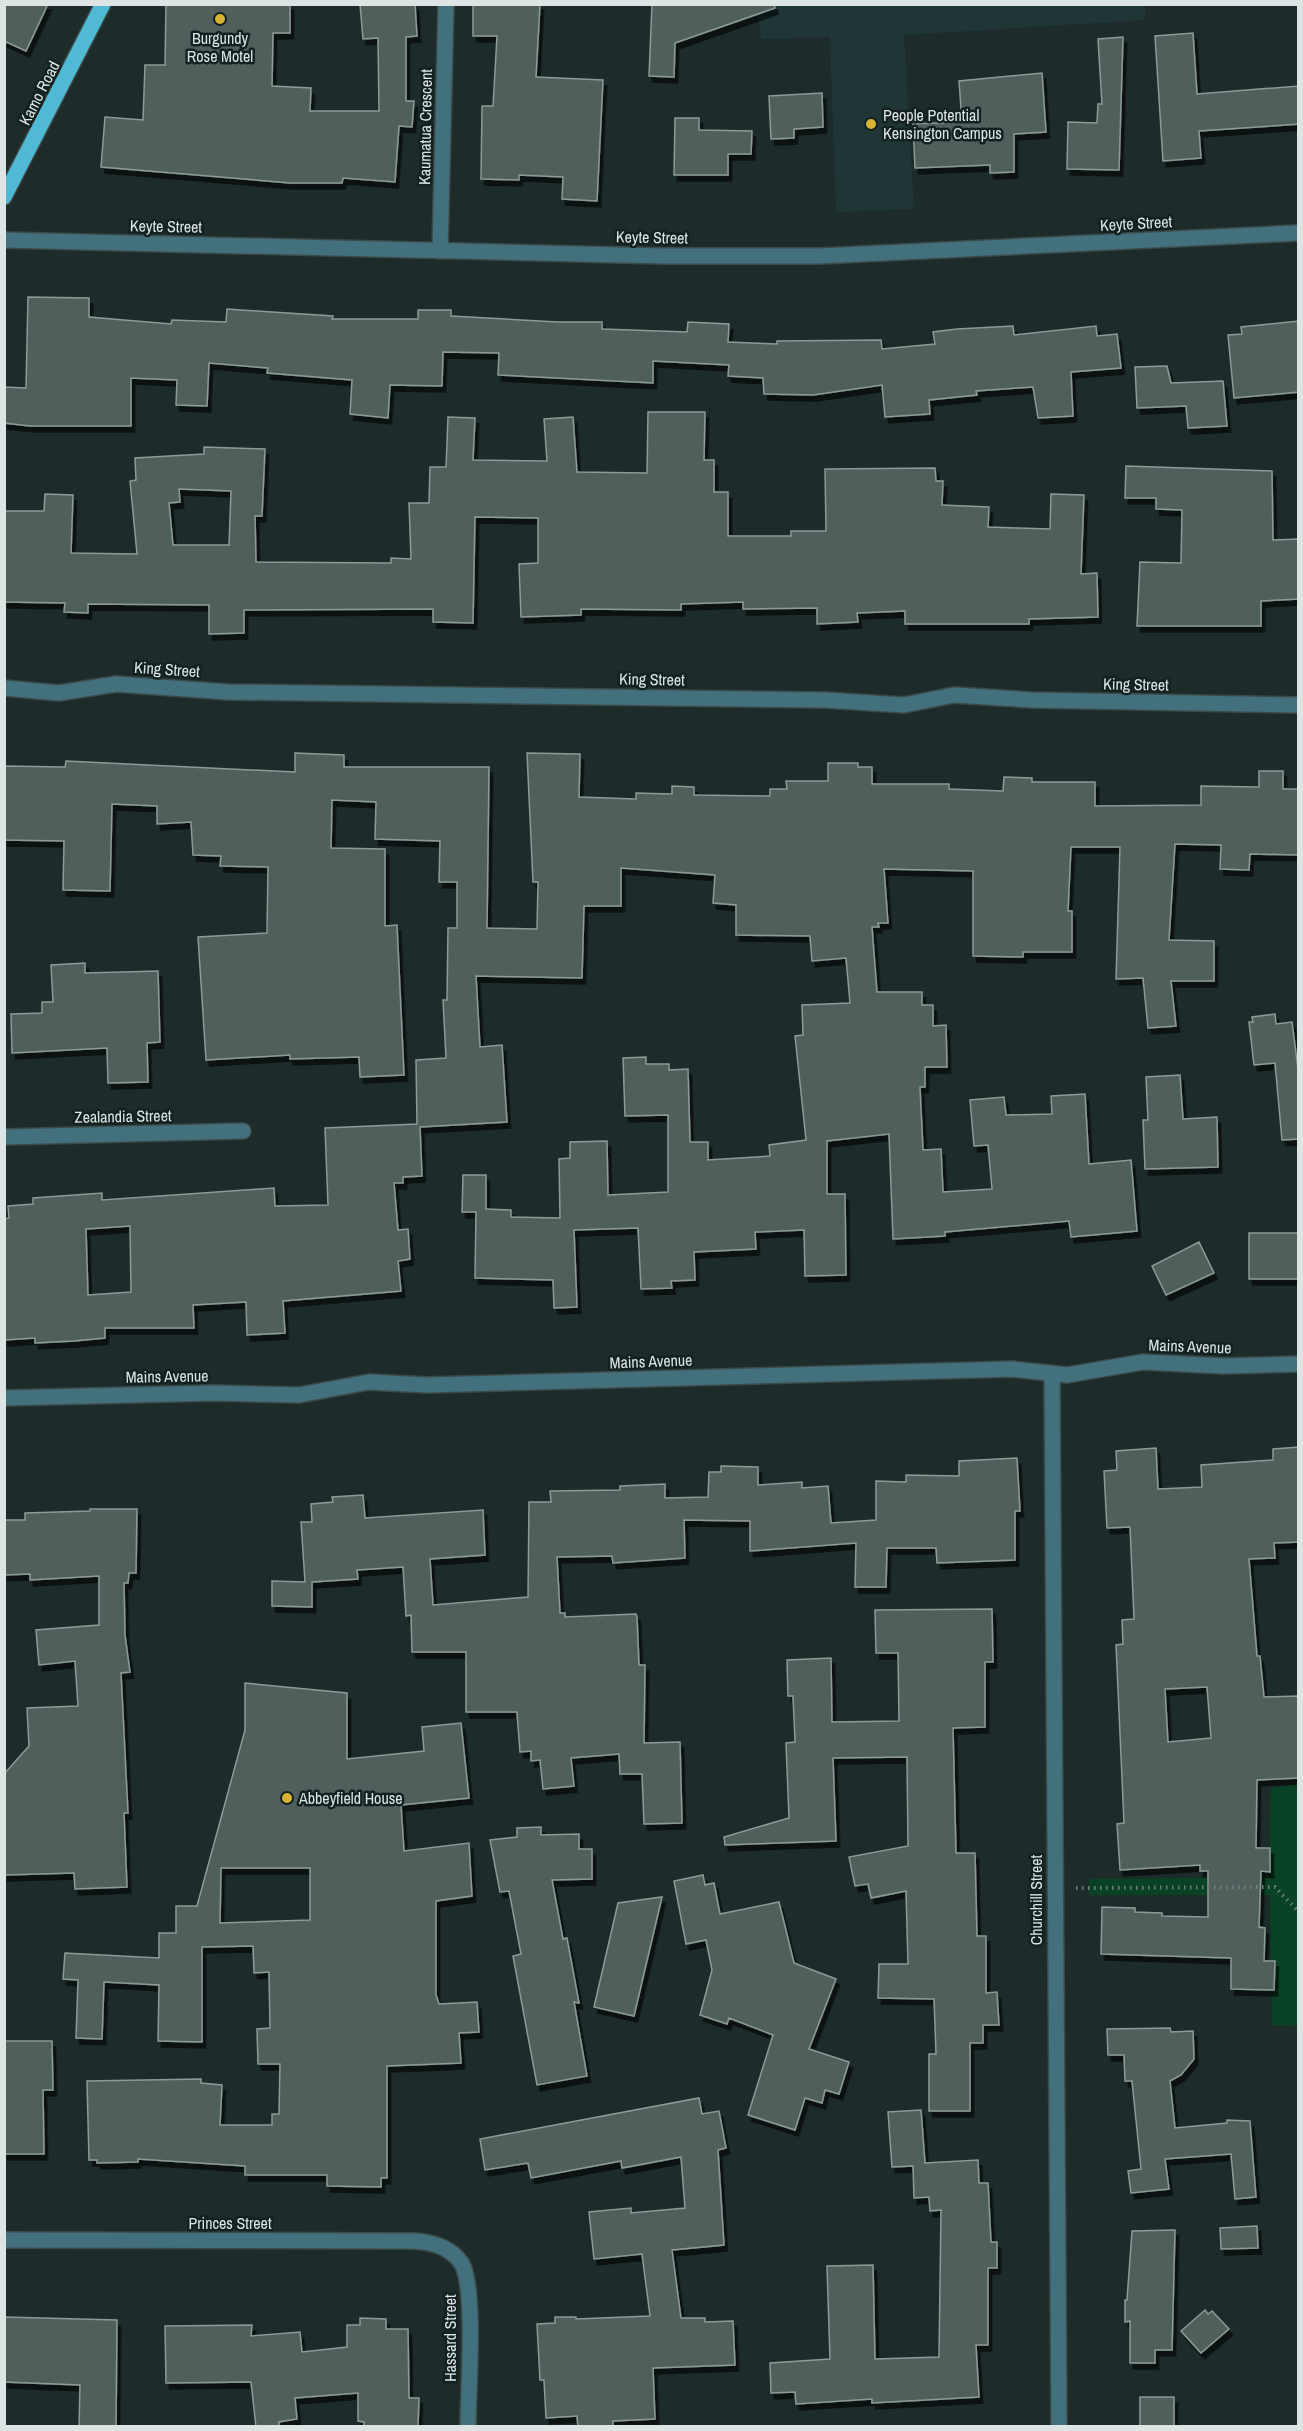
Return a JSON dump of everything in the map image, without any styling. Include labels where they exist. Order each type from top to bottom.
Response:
[{"type":"main road","name":"Kamo Road","points":[[4,197],[103,4]]},
{"type":"street","name":"Kaumatua Crescent","points":[[440,251],[446,4]]},
{"type":"street","name":"Keyte Street","points":[[4,240],[440,251],[820,256],[1299,233]]},
{"type":"street","name":"King Street","points":[[4,688],[59,693],[116,684],[228,692],[813,700],[890,705],[954,695],[1032,700],[1299,705]]},
{"type":"street","name":"Zealandia Street","points":[[4,1137],[243,1131]]},
{"type":"street","name":"Mains Avenue","points":[[4,1398],[214,1393],[299,1395],[380,1382],[427,1385],[1012,1369],[1052,1374],[1090,1373],[1143,1362],[1224,1366],[1299,1364]]},
{"type":"street","name":"Churchill Street","points":[[1052,1374],[1059,2427]]},
{"type":"street","name":"Princes Street","points":[[4,2240],[414,2241],[430,2242],[453,2254]]},
{"type":"street","name":"Hassard Street","points":[[453,2254],[468,2278],[470,2298],[468,2427]]},
{"type":"path","points":[[1054,1888],[1275,1887],[1299,1911]]},
{"type":"shaded area","name":"People Potential Kensington Campus","points":[[1145,4],[1145,20],[904,35],[914,209],[836,212],[830,37],[761,39],[757,5]]},
{"type":"green space","points":[[1298,1784],[1298,2026],[1272,2025],[1270,1895],[1089,1895],[1089,1879],[1270,1877],[1271,1788]]},
{"type":"building","points":[[4,4],[48,4],[26,51],[4,41]]},
{"type":"building","points":[[166,4],[290,4],[290,33],[273,33],[272,86],[311,88],[310,111],[379,111],[378,38],[363,39],[360,4],[415,4],[417,36],[406,37],[406,101],[414,101],[412,127],[399,126],[395,182],[343,178],[342,183],[290,183],[101,167],[105,117],[143,120],[145,65],[165,65]]},
{"type":"building","points":[[473,4],[540,4],[536,77],[603,80],[597,201],[562,199],[563,177],[519,175],[519,180],[481,179],[482,106],[493,106],[497,36],[473,36]]},
{"type":"building","points":[[652,4],[774,4],[775,8],[675,43],[674,77],[649,76]]},
{"type":"building","points":[[1193,33],[1197,94],[1299,86],[1299,124],[1199,131],[1201,158],[1163,161],[1155,36]]},
{"type":"building","points":[[1123,37],[1119,170],[1067,169],[1068,122],[1097,123],[1098,104],[1102,104],[1098,39]]},
{"type":"building","points":[[1042,73],[1046,132],[1014,134],[1014,172],[990,173],[990,165],[915,168],[913,124],[962,122],[959,81]]},
{"type":"building","points":[[822,93],[823,127],[794,129],[794,138],[771,139],[769,96]]},
{"type":"building","points":[[675,118],[699,118],[699,130],[752,131],[751,154],[728,154],[728,175],[674,175]]},
{"type":"building","points":[[28,297],[89,298],[89,317],[171,324],[172,320],[226,322],[227,309],[333,316],[332,319],[418,319],[418,310],[451,310],[451,316],[602,322],[602,329],[687,332],[688,322],[729,324],[728,342],[777,344],[777,341],[881,340],[882,349],[935,344],[933,332],[957,329],[1013,326],[1014,335],[1096,326],[1097,336],[1117,334],[1121,368],[1071,372],[1073,416],[1038,418],[1033,387],[976,391],[977,395],[929,400],[930,414],[885,417],[882,385],[813,395],[764,394],[763,378],[728,376],[729,365],[653,361],[653,383],[498,375],[499,353],[443,352],[442,386],[390,385],[388,418],[350,414],[352,380],[267,373],[268,368],[209,363],[207,406],[176,405],[177,380],[131,378],[131,426],[30,426],[4,423],[4,387],[26,388]]},
{"type":"building","points":[[1299,321],[1299,392],[1234,398],[1228,335],[1242,334],[1241,327]]},
{"type":"building","points":[[1167,366],[1171,383],[1223,381],[1227,426],[1188,428],[1186,406],[1137,408],[1135,367]]},
{"type":"building","points":[[648,412],[705,412],[704,460],[714,460],[714,492],[728,492],[728,536],[791,536],[791,531],[826,531],[825,469],[935,468],[936,481],[943,481],[942,505],[989,507],[988,527],[1050,529],[1051,494],[1084,495],[1081,574],[1097,573],[1098,617],[1029,619],[1029,624],[905,624],[905,611],[857,613],[858,622],[817,624],[817,608],[743,609],[743,602],[681,604],[681,610],[581,609],[581,615],[521,617],[519,564],[538,563],[538,518],[475,517],[473,623],[433,622],[433,609],[244,610],[244,633],[209,634],[209,605],[88,604],[88,613],[64,612],[65,603],[4,602],[4,511],[44,511],[45,494],[73,495],[71,553],[137,554],[130,481],[136,480],[135,458],[204,454],[204,447],[265,449],[262,516],[255,516],[256,562],[391,563],[391,558],[411,559],[409,503],[429,503],[430,467],[446,467],[448,417],[475,418],[473,460],[547,461],[544,419],[573,417],[577,472],[647,473]],"holes":[[[179,489],[231,491],[229,545],[173,545],[169,503],[180,502]]]},
{"type":"building","points":[[1126,466],[1272,471],[1273,540],[1299,539],[1299,599],[1261,601],[1261,626],[1137,626],[1140,562],[1181,563],[1182,510],[1156,509],[1156,498],[1125,498]]},
{"type":"building","points":[[295,753],[344,755],[344,767],[489,767],[487,928],[537,929],[538,882],[533,882],[527,753],[580,754],[579,797],[636,799],[636,793],[672,794],[672,786],[694,787],[694,795],[770,796],[770,789],[787,789],[786,781],[828,781],[828,763],[858,763],[858,767],[872,767],[872,784],[949,784],[949,789],[1003,791],[1004,777],[1032,778],[1032,782],[1095,782],[1095,806],[1201,805],[1201,786],[1259,787],[1259,771],[1283,771],[1283,789],[1299,789],[1299,855],[1250,854],[1249,870],[1220,869],[1221,845],[1175,844],[1169,940],[1214,941],[1214,981],[1171,981],[1176,1026],[1148,1028],[1143,978],[1116,979],[1120,847],[1071,847],[1068,911],[1072,911],[1072,952],[1023,952],[1023,957],[973,956],[973,871],[884,869],[888,923],[878,923],[879,927],[872,927],[877,992],[922,992],[922,1005],[933,1005],[933,1026],[946,1025],[947,1067],[925,1067],[925,1087],[920,1087],[923,1150],[941,1149],[943,1192],[992,1189],[988,1145],[974,1146],[970,1100],[1004,1097],[1006,1115],[1052,1114],[1051,1096],[1085,1094],[1089,1164],[1131,1160],[1137,1231],[1071,1237],[1069,1221],[945,1232],[945,1236],[893,1239],[889,1134],[827,1141],[827,1194],[845,1194],[846,1275],[805,1276],[804,1230],[755,1232],[756,1249],[694,1252],[695,1280],[671,1281],[672,1288],[641,1289],[638,1228],[574,1230],[577,1307],[554,1308],[553,1280],[475,1278],[476,1212],[462,1212],[463,1175],[486,1175],[486,1209],[511,1210],[511,1217],[560,1218],[559,1159],[570,1158],[570,1142],[607,1141],[608,1195],[668,1192],[668,1115],[625,1116],[623,1058],[646,1057],[646,1064],[669,1064],[669,1070],[688,1069],[690,1142],[708,1142],[708,1160],[770,1156],[769,1145],[806,1140],[795,1036],[803,1035],[802,1005],[850,1003],[846,958],[812,961],[810,936],[736,935],[736,905],[713,903],[715,875],[621,868],[621,906],[584,906],[582,978],[476,976],[480,1047],[502,1045],[507,1122],[420,1127],[422,1176],[403,1177],[403,1183],[394,1183],[398,1230],[408,1229],[410,1259],[398,1261],[401,1291],[283,1301],[285,1333],[247,1335],[246,1302],[193,1305],[194,1328],[105,1328],[105,1338],[35,1343],[35,1338],[4,1340],[4,1219],[9,1218],[8,1206],[33,1204],[33,1198],[102,1193],[102,1200],[274,1188],[275,1206],[328,1205],[325,1128],[417,1124],[416,1060],[446,1058],[443,1000],[447,1000],[448,928],[457,928],[457,882],[439,882],[440,841],[375,839],[376,802],[332,800],[331,848],[385,849],[385,926],[397,925],[404,1075],[360,1077],[359,1057],[290,1059],[290,1055],[206,1060],[198,937],[267,933],[268,867],[220,866],[221,856],[193,855],[191,822],[157,824],[157,806],[112,804],[110,891],[63,890],[64,841],[4,840],[4,766],[65,767],[66,761],[295,772]],"holes":[[[130,1226],[131,1292],[88,1295],[86,1229]]]},
{"type":"building","points":[[85,963],[85,973],[158,971],[160,1042],[147,1043],[148,1082],[108,1083],[107,1048],[12,1053],[11,1014],[42,1013],[42,1002],[53,1002],[51,965]]},
{"type":"building","points":[[1275,1014],[1276,1024],[1292,1022],[1299,1077],[1299,1139],[1282,1140],[1275,1063],[1254,1065],[1249,1022],[1253,1022],[1252,1017]]},
{"type":"building","points":[[1180,1075],[1183,1119],[1217,1117],[1218,1167],[1145,1169],[1143,1120],[1148,1120],[1146,1077]]},
{"type":"building","points":[[1249,1233],[1299,1233],[1299,1279],[1249,1279]]},
{"type":"building","points":[[1199,1242],[1214,1273],[1166,1295],[1152,1266]]},
{"type":"building","points":[[1299,1447],[1299,1542],[1274,1543],[1275,1558],[1249,1559],[1257,1656],[1260,1656],[1264,1697],[1299,1696],[1299,1778],[1257,1780],[1256,1848],[1270,1848],[1270,1872],[1261,1871],[1259,1927],[1265,1928],[1264,1961],[1275,1961],[1274,1990],[1231,1989],[1231,1958],[1101,1954],[1102,1907],[1135,1908],[1135,1912],[1162,1913],[1162,1916],[1208,1917],[1208,1871],[1200,1871],[1200,1865],[1120,1870],[1117,1824],[1124,1823],[1116,1645],[1123,1644],[1122,1620],[1134,1619],[1130,1527],[1107,1528],[1104,1471],[1117,1470],[1116,1451],[1156,1448],[1158,1489],[1202,1487],[1201,1465],[1273,1460],[1273,1449]],"holes":[[[1207,1687],[1211,1738],[1168,1742],[1165,1689]]]},
{"type":"building","points":[[1017,1458],[1020,1511],[1015,1511],[1015,1560],[937,1563],[936,1548],[887,1548],[886,1587],[855,1587],[856,1543],[750,1551],[750,1521],[684,1520],[685,1558],[613,1563],[612,1556],[557,1557],[560,1613],[565,1613],[565,1617],[636,1614],[639,1665],[645,1665],[644,1743],[680,1742],[682,1823],[644,1824],[642,1774],[620,1774],[619,1754],[571,1758],[574,1786],[543,1789],[540,1760],[531,1761],[531,1751],[520,1752],[517,1712],[466,1712],[466,1652],[412,1652],[411,1615],[406,1616],[403,1567],[357,1570],[358,1579],[312,1582],[312,1607],[272,1606],[272,1581],[305,1582],[301,1522],[312,1522],[311,1504],[333,1502],[332,1497],[363,1495],[365,1518],[483,1510],[485,1555],[430,1559],[433,1605],[528,1597],[529,1502],[551,1502],[550,1491],[620,1490],[620,1486],[665,1484],[665,1498],[708,1497],[709,1472],[721,1472],[721,1466],[758,1467],[758,1485],[802,1482],[802,1488],[828,1486],[831,1523],[876,1520],[876,1481],[906,1482],[906,1475],[959,1476],[959,1461]]},
{"type":"building","points":[[90,1509],[137,1509],[136,1573],[129,1573],[128,1583],[124,1583],[125,1635],[130,1672],[121,1673],[128,1813],[124,1813],[127,1887],[75,1889],[74,1873],[4,1875],[4,1774],[29,1746],[27,1708],[78,1706],[75,1661],[39,1665],[36,1630],[99,1625],[99,1576],[30,1580],[30,1574],[4,1575],[4,1520],[25,1520],[25,1513],[90,1511]]},
{"type":"building","points":[[992,1609],[993,1662],[985,1662],[985,1727],[953,1728],[956,1853],[975,1853],[977,1936],[986,1936],[986,1993],[997,1992],[999,2025],[983,2025],[983,2043],[970,2043],[970,2111],[929,2111],[929,2054],[936,2054],[934,1999],[878,1998],[879,1964],[908,1964],[906,1891],[871,1898],[868,1884],[855,1886],[849,1857],[908,1846],[907,1757],[833,1758],[836,1841],[725,1845],[724,1837],[789,1818],[786,1743],[795,1742],[793,1696],[788,1696],[787,1660],[831,1658],[832,1722],[899,1721],[898,1653],[876,1653],[875,1610]]},
{"type":"building","points":[[245,1683],[347,1693],[347,1759],[424,1751],[422,1727],[461,1723],[469,1798],[401,1805],[404,1851],[469,1843],[472,1896],[436,1901],[436,1995],[439,2004],[477,2002],[479,2032],[459,2033],[461,2063],[387,2066],[387,2178],[381,2178],[381,2187],[327,2186],[327,2175],[245,2175],[245,2166],[138,2159],[138,2162],[97,2163],[97,2160],[89,2160],[87,2081],[201,2079],[201,2083],[222,2085],[220,2125],[272,2125],[272,2114],[279,2114],[280,2064],[258,2064],[257,2029],[270,2028],[269,1972],[254,1973],[253,1946],[202,1947],[202,2042],[158,2041],[159,1985],[104,1982],[102,2039],[76,2038],[78,1980],[63,1979],[65,1953],[159,1958],[159,1933],[176,1933],[176,1906],[197,1906],[245,1730]],"holes":[[[221,1868],[310,1868],[310,1920],[220,1923]]]},
{"type":"building","points":[[541,1827],[541,1835],[579,1834],[579,1849],[592,1849],[592,1879],[552,1880],[563,1939],[567,1938],[579,2003],[574,2002],[587,2076],[537,2085],[513,1956],[521,1954],[509,1891],[500,1892],[490,1840],[517,1837],[517,1828]]},
{"type":"building","points":[[703,1875],[705,1885],[714,1883],[720,1914],[779,1902],[794,1963],[836,1979],[809,2049],[849,2062],[839,2094],[825,2090],[822,2103],[805,2098],[795,2130],[748,2115],[773,2035],[729,2018],[727,2024],[700,2015],[712,1970],[706,1940],[686,1944],[674,1881]]},
{"type":"building","points":[[662,1897],[634,2016],[594,2007],[618,1903]]},
{"type":"building","points":[[1170,2028],[1171,2032],[1193,2031],[1194,2059],[1181,2075],[1170,2081],[1175,2128],[1227,2123],[1227,2120],[1250,2121],[1256,2197],[1235,2199],[1231,2154],[1165,2159],[1169,2189],[1131,2193],[1128,2171],[1141,2169],[1132,2081],[1125,2081],[1124,2055],[1108,2055],[1107,2029]]},
{"type":"building","points":[[4,2041],[52,2041],[53,2090],[43,2090],[44,2154],[4,2154]]},
{"type":"building","points":[[699,2098],[702,2114],[719,2111],[726,2148],[718,2150],[724,2245],[672,2250],[681,2318],[705,2318],[705,2322],[733,2321],[735,2365],[653,2368],[655,2419],[613,2421],[613,2427],[578,2427],[577,2416],[546,2418],[544,2380],[540,2380],[537,2324],[555,2323],[555,2317],[576,2317],[576,2319],[650,2316],[642,2254],[594,2259],[589,2212],[631,2208],[631,2213],[685,2208],[681,2157],[622,2168],[621,2161],[531,2178],[528,2163],[485,2170],[480,2139]]},
{"type":"building","points":[[921,2110],[925,2163],[978,2160],[979,2183],[988,2183],[991,2242],[997,2242],[997,2268],[988,2268],[988,2345],[976,2345],[979,2397],[872,2403],[872,2399],[796,2404],[795,2392],[771,2393],[770,2363],[830,2359],[827,2266],[873,2265],[875,2359],[939,2357],[941,2210],[930,2211],[929,2197],[914,2198],[913,2166],[892,2167],[888,2112]]},
{"type":"building","points":[[1257,2226],[1258,2248],[1221,2249],[1220,2228]]},
{"type":"building","points":[[1175,2230],[1172,2350],[1155,2350],[1155,2363],[1130,2363],[1130,2321],[1125,2322],[1125,2300],[1127,2300],[1132,2231]]},
{"type":"building","points":[[1205,2310],[1208,2314],[1212,2311],[1229,2329],[1201,2353],[1181,2331]]},
{"type":"building","points":[[4,2317],[117,2320],[116,2427],[79,2427],[80,2385],[4,2382]]},
{"type":"building","points":[[360,2318],[386,2319],[386,2329],[408,2329],[409,2398],[419,2398],[418,2427],[364,2427],[364,2422],[358,2421],[358,2393],[295,2398],[297,2419],[279,2422],[279,2427],[256,2427],[251,2382],[166,2383],[165,2326],[252,2325],[251,2336],[300,2332],[302,2352],[347,2347],[347,2325],[360,2325]]},
{"type":"building","points":[[1140,2397],[1174,2397],[1174,2427],[1140,2427]]},
{"type":"place","name":"Burgundy Rose Motel","points":[[220,19]]},
{"type":"place","name":"People Potential Kensington Campus","points":[[871,124]]},
{"type":"place","name":"Abbeyfield House","points":[[287,1798]]}]
